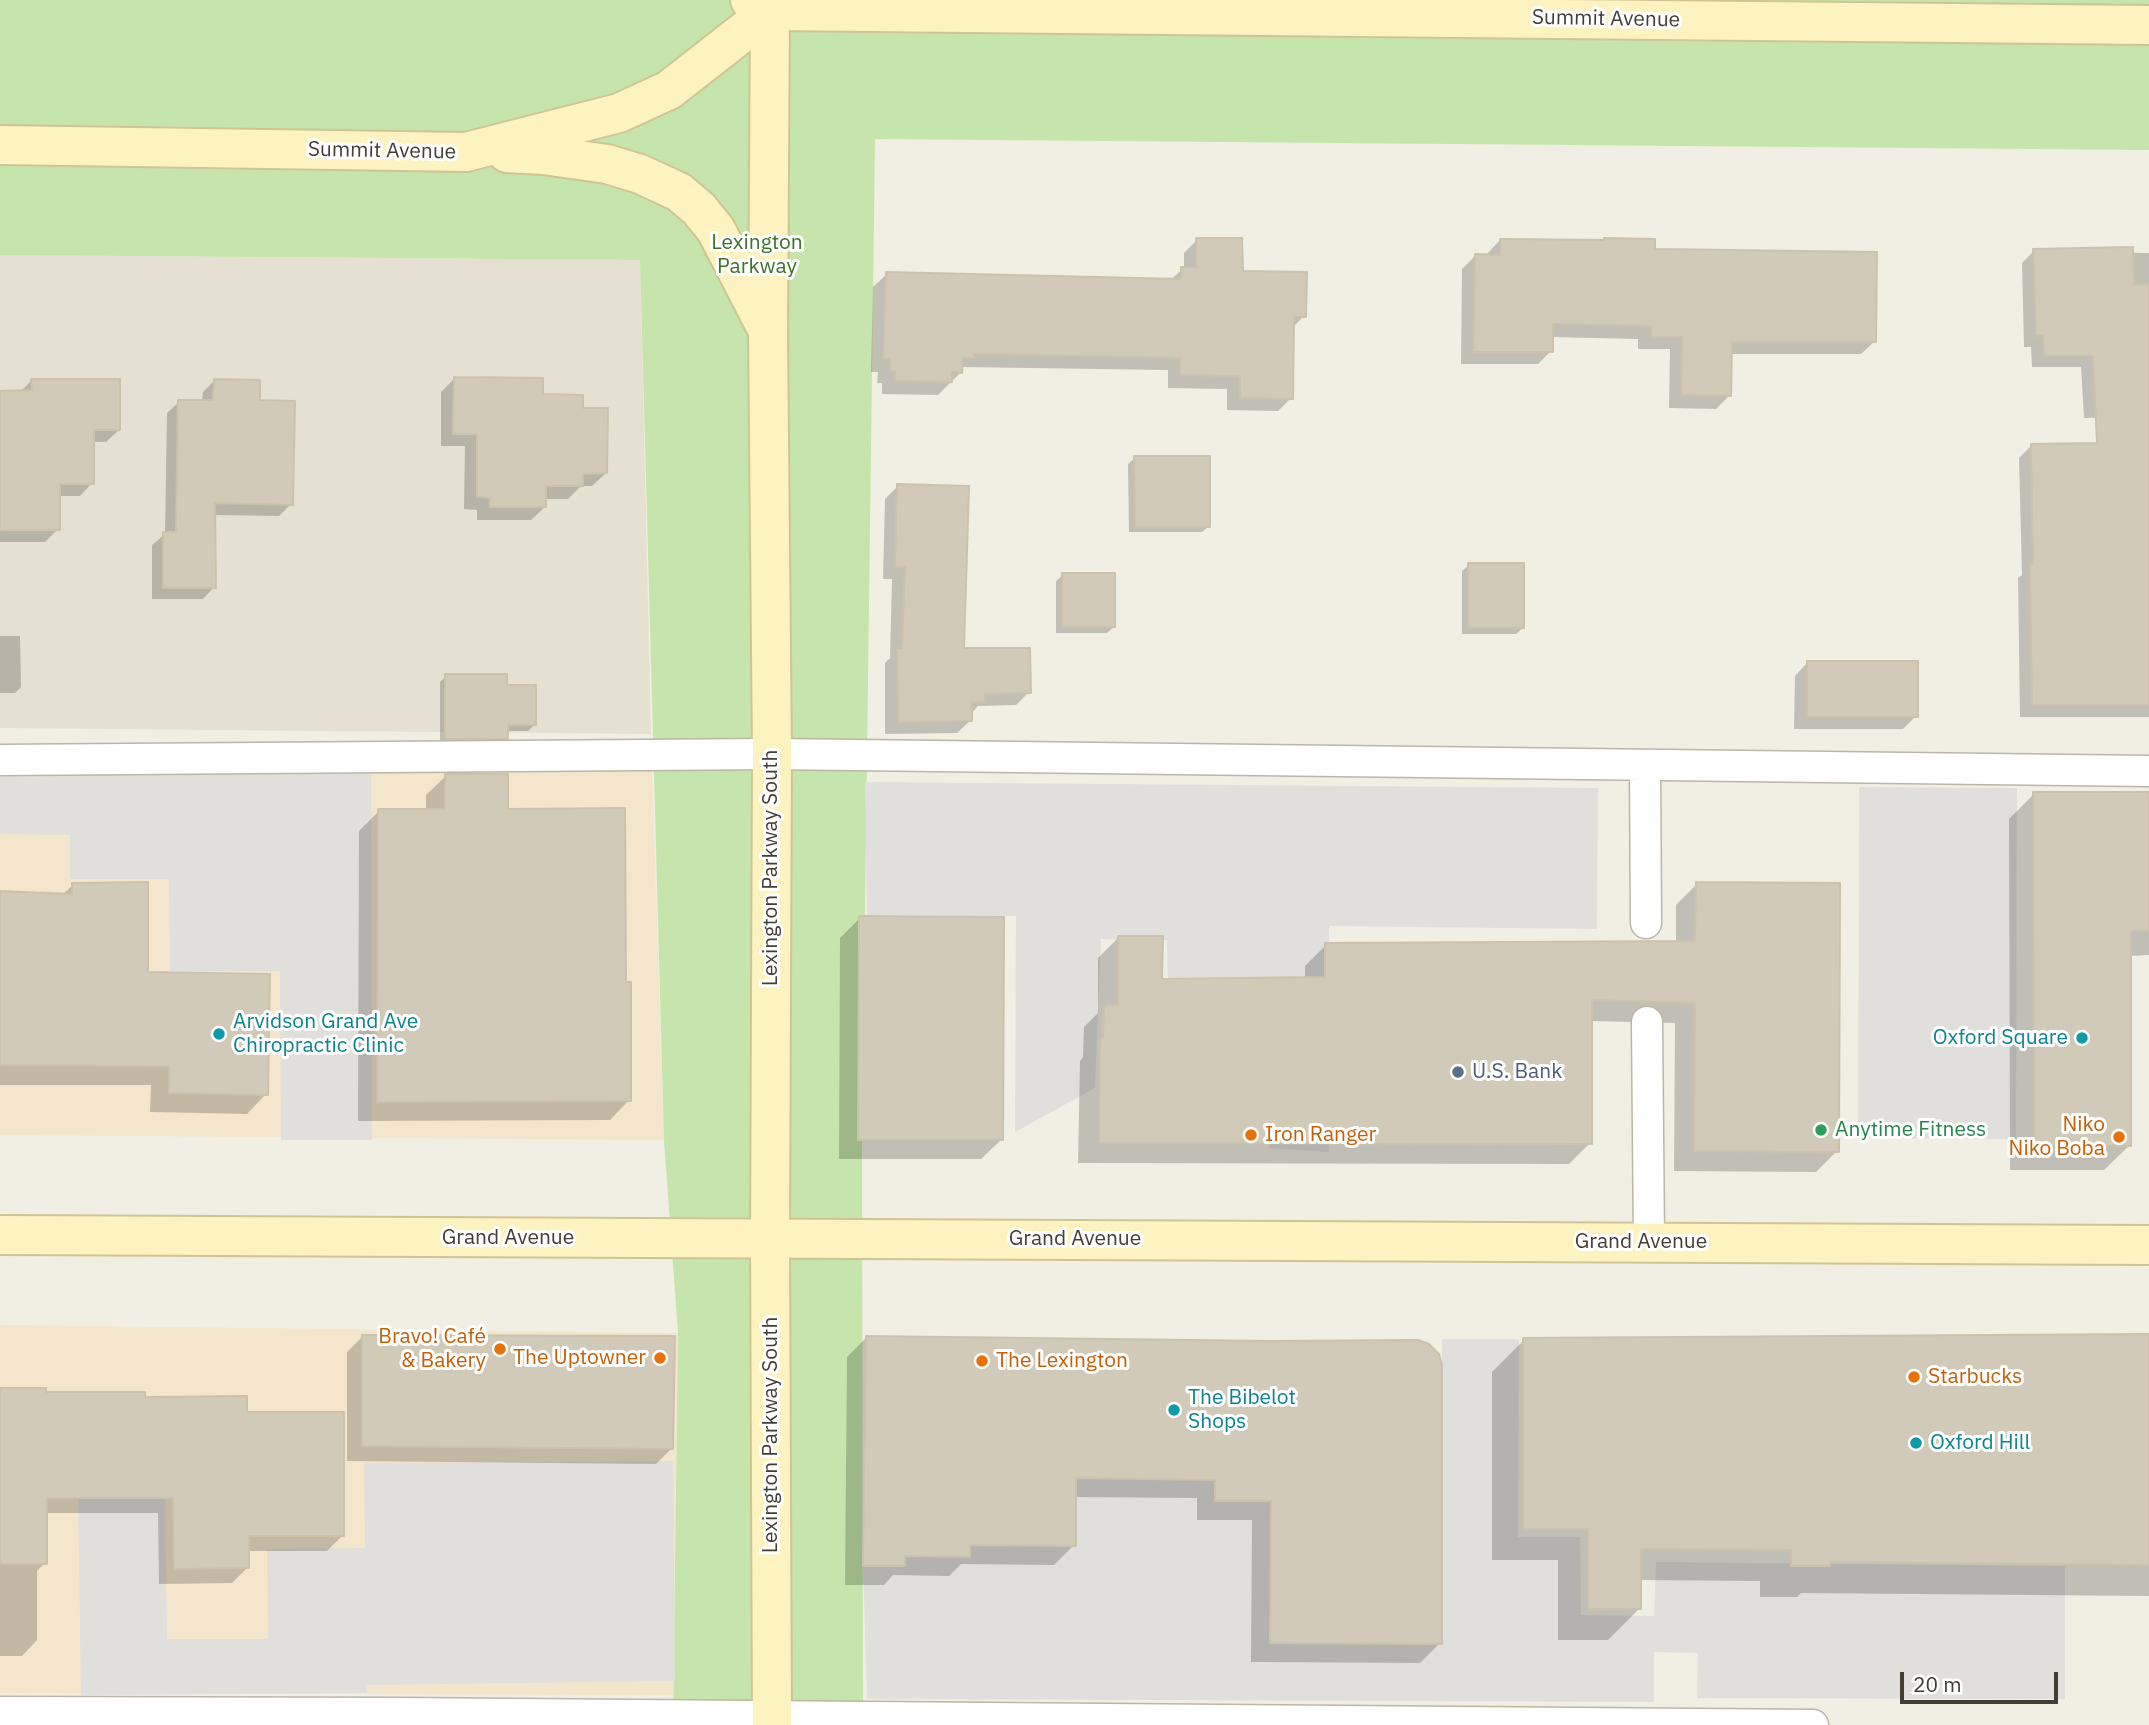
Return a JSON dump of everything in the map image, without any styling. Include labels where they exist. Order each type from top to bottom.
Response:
[{"type":"main road","name":"Summit Avenue","points":[[0,145],[466,152],[619,113],[669,90],[765,3],[2149,25]]},
{"type":"main road","name":"Lexington Parkway South","points":[[765,3],[772,754],[772,1721]]},
{"type":"main road","points":[[466,152],[543,155],[607,164],[640,174],[679,192],[699,209],[716,230],[768,332]]},
{"type":"main road","name":"Grand Avenue","points":[[0,1235],[2149,1245]]},
{"type":"lane","points":[[0,760],[772,754],[2149,771]]},
{"type":"lane","points":[[1645,766],[1646,923]]},
{"type":"lane","points":[[1647,1022],[1649,1242]]},
{"type":"lane","points":[[0,1712],[772,1721],[1813,1725]]},
{"type":"shaded area","points":[[0,255],[640,260],[651,734],[0,728]]},
{"type":"shaded area","points":[[0,768],[652,770],[664,1140],[0,1135]]},
{"type":"shaded area","points":[[0,774],[371,774],[372,1140],[281,1140],[280,971],[170,971],[169,879],[70,879],[70,835],[0,834]]},
{"type":"shaded area","points":[[865,782],[1598,788],[1597,929],[1329,926],[1329,1152],[1269,1148],[1272,979],[1168,978],[1167,940],[1101,939],[1095,1088],[1015,1132],[1016,916],[867,915]]},
{"type":"shaded area","points":[[1859,787],[2017,788],[2016,1139],[1858,1138]]},
{"type":"shaded area","points":[[0,1325],[678,1333],[673,1695],[0,1693]]},
{"type":"shaded area","points":[[1442,1339],[1519,1339],[1518,1537],[1580,1537],[1581,1615],[1654,1616],[1656,1562],[2065,1566],[2065,1699],[1697,1698],[1698,1653],[1654,1652],[1654,1702],[867,1699],[863,1566],[905,1566],[905,1556],[969,1557],[970,1545],[1076,1478],[1271,1480],[1442,1365]]},
{"type":"shaded area","points":[[673,1461],[675,1681],[367,1685],[367,1693],[81,1695],[78,1495],[165,1494],[167,1639],[268,1639],[267,1549],[365,1548],[364,1463]]},
{"type":"green space","name":"Lexington Parkway","points":[[0,0],[2149,0],[2149,150],[875,139],[862,1143],[863,1725],[673,1725],[678,1333],[664,1140],[640,260],[0,255]]},
{"type":"building","points":[[1196,238],[1242,238],[1243,271],[1307,272],[1306,317],[1294,317],[1293,399],[1240,398],[1240,376],[1180,375],[1180,358],[974,354],[974,358],[963,358],[962,373],[952,372],[952,382],[895,381],[895,371],[890,371],[890,359],[883,359],[886,272],[1181,279],[1181,267],[1196,267]]},
{"type":"building","points":[[1500,239],[1655,239],[1655,249],[1877,252],[1876,342],[1732,342],[1731,396],[1681,395],[1682,337],[1651,337],[1651,326],[1553,324],[1553,352],[1473,352],[1475,254],[1500,255]]},
{"type":"building","points":[[2133,247],[2134,285],[2149,284],[2149,705],[2032,705],[2031,444],[2097,443],[2093,356],[2044,356],[2043,336],[2036,336],[2033,249]]},
{"type":"building","points":[[454,377],[543,378],[543,394],[583,395],[583,408],[608,408],[607,473],[583,474],[583,486],[546,486],[546,507],[490,507],[490,498],[477,497],[477,434],[453,434]]},
{"type":"building","points":[[31,379],[120,379],[120,430],[94,430],[94,484],[60,484],[60,530],[0,530],[0,391],[32,390]]},
{"type":"building","points":[[214,379],[260,380],[260,400],[295,401],[293,505],[215,503],[216,588],[163,588],[163,532],[176,532],[178,400],[213,400]]},
{"type":"building","points":[[1134,456],[1210,456],[1210,527],[1135,527]]},
{"type":"building","points":[[897,484],[969,486],[964,648],[1030,648],[1031,693],[985,694],[985,702],[972,702],[972,721],[898,722],[897,648],[902,648],[905,567],[895,567]]},
{"type":"building","points":[[1468,563],[1524,563],[1524,628],[1468,628]]},
{"type":"building","points":[[1062,573],[1115,573],[1115,627],[1062,627]]},
{"type":"building","points":[[1807,661],[1918,661],[1918,717],[1807,717]]},
{"type":"building","points":[[445,674],[507,674],[507,685],[536,685],[536,725],[508,725],[508,739],[445,739]]},
{"type":"building","points":[[445,774],[508,774],[508,809],[625,808],[626,982],[631,982],[631,1101],[377,1102],[378,809],[445,809]]},
{"type":"building","name":"Oxford Square","points":[[2033,792],[2149,792],[2149,931],[2131,931],[2131,1146],[2034,1146]]},
{"type":"building","points":[[148,882],[148,972],[270,974],[268,1095],[169,1093],[169,1066],[0,1065],[0,891],[72,894],[72,883]]},
{"type":"building","points":[[1696,882],[1840,883],[1839,1152],[1694,1151],[1695,1003],[1592,1000],[1592,1144],[1099,1143],[1100,1038],[1103,1038],[1104,1005],[1118,1005],[1118,936],[1163,936],[1162,979],[1325,977],[1325,943],[1695,941]]},
{"type":"building","points":[[859,916],[1004,917],[1003,1140],[858,1140]]},
{"type":"building","name":"Oxford Hill","points":[[2149,1334],[2149,1565],[1830,1562],[1830,1566],[1791,1566],[1791,1550],[1641,1549],[1641,1609],[1588,1609],[1588,1529],[1523,1529],[1523,1338]]},
{"type":"building","points":[[362,1335],[675,1336],[673,1449],[362,1446]]},
{"type":"building","points":[[866,1336],[1418,1340],[1429,1344],[1439,1354],[1442,1365],[1442,1644],[1270,1643],[1271,1501],[1215,1501],[1215,1480],[1076,1478],[1076,1546],[970,1545],[970,1557],[905,1556],[905,1566],[863,1566]]},
{"type":"building","points":[[0,1388],[46,1388],[46,1392],[145,1392],[145,1397],[247,1396],[247,1412],[344,1412],[344,1536],[249,1536],[249,1568],[174,1569],[173,1498],[47,1498],[47,1564],[0,1564]]},
{"type":"place","name":"Arvidson Grand Ave Chiropractic Clinic","points":[[219,1034]]},
{"type":"place","name":"Oxford Square","points":[[2082,1038]]},
{"type":"place","name":"U.S. Bank","points":[[1458,1072]]},
{"type":"place","name":"Anytime Fitness","points":[[1821,1130]]},
{"type":"place","name":"Iron Ranger","points":[[1251,1135]]},
{"type":"place","name":"Niko Niko Boba","points":[[2119,1137]]},
{"type":"place","name":"Bravo! Café & Bakery","points":[[500,1349]]},
{"type":"place","name":"The Uptowner","points":[[660,1358]]},
{"type":"place","name":"The Lexington","points":[[982,1361]]},
{"type":"place","name":"Starbucks","points":[[1914,1377]]},
{"type":"place","name":"The Bibelot Shops","points":[[1174,1410]]},
{"type":"place","name":"Oxford Hill","points":[[1916,1443]]}]
